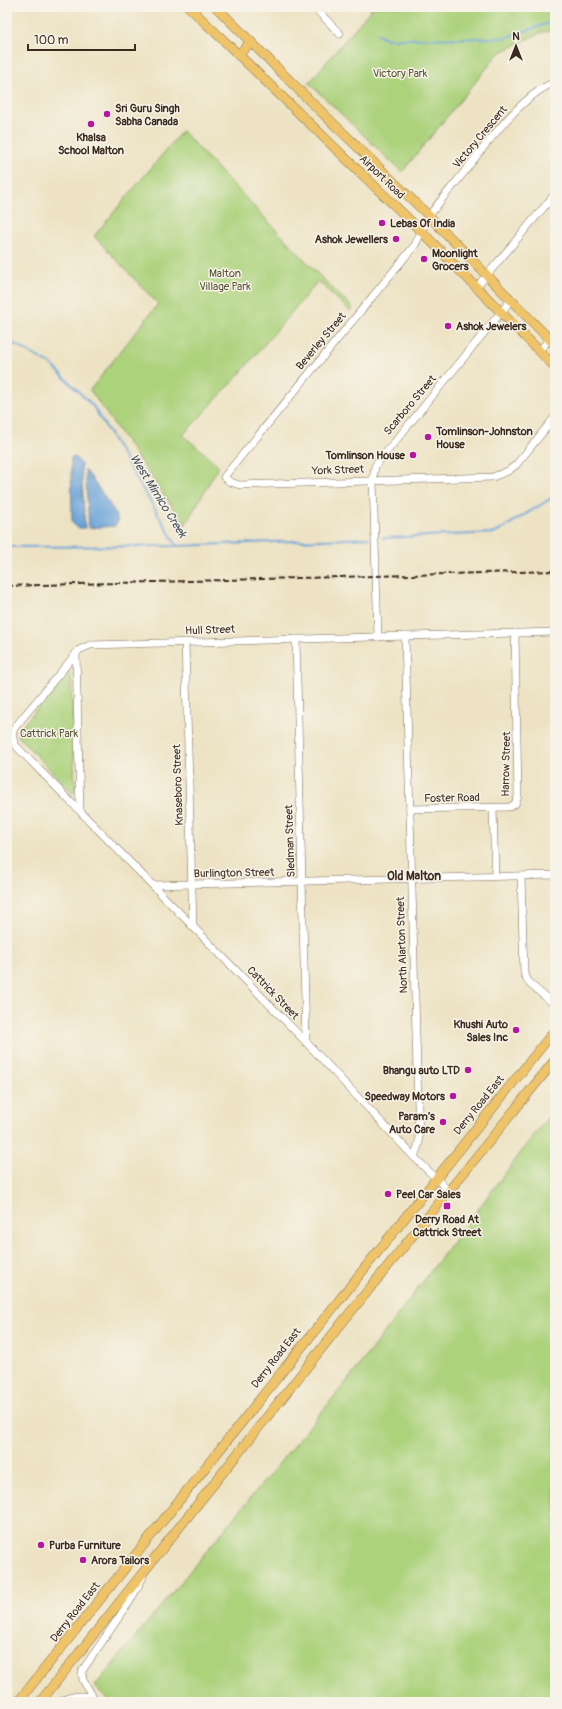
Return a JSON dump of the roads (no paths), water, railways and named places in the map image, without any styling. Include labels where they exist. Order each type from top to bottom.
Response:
[{"type":"main road","name":"Airport Road","points":[[189,7],[300,116],[422,232],[555,367]]},
{"type":"main road","name":"Airport Road","points":[[216,7],[308,100],[429,216],[511,300],[553,340]]},
{"type":"main road","points":[[238,55],[250,42]]},
{"type":"main road","points":[[300,116],[308,100]]},
{"type":"main road","name":"Derry Road East","points":[[18,1702],[555,1030]]},
{"type":"main road","points":[[40,1702],[555,1060]]},
{"type":"main road","points":[[394,1230],[408,1242]]},
{"type":"main road","points":[[69,1638],[82,1650]]},
{"type":"street","points":[[314,7],[340,34]]},
{"type":"street","name":"Victory Crescent","points":[[429,216],[484,147],[521,105],[537,90],[555,82]]},
{"type":"street","points":[[476,288],[555,194]]},
{"type":"street","name":"Beverley Street","points":[[224,477],[414,245],[429,216]]},
{"type":"street","name":"Scarboro Street","points":[[378,637],[374,480],[377,462],[511,300]]},
{"type":"street","points":[[540,351],[553,340]]},
{"type":"street","name":"York Street","points":[[224,477],[230,482],[240,485],[493,477],[503,474],[516,465],[555,417]]},
{"type":"street","name":"Hull Street","points":[[80,810],[16,746],[12,736],[15,727],[82,647],[90,645],[555,632]]},
{"type":"street","name":"Harrow Street","points":[[495,876],[494,808],[510,807],[515,804],[518,796],[515,633]]},
{"type":"street","name":"North Alarton Street","points":[[405,636],[419,1143],[414,1157]]},
{"type":"street","name":"Sledman Street","points":[[296,639],[306,1042]]},
{"type":"street","name":"Knaseboro Street","points":[[185,642],[193,927]]},
{"type":"street","points":[[76,654],[80,810]]},
{"type":"street","name":"Foster Road","points":[[410,809],[494,808]]},
{"type":"street","name":"Cattrick Street","points":[[80,810],[306,1042],[414,1157],[449,1191]]},
{"type":"street","name":"Burlington Street","points":[[153,886],[555,875]]},
{"type":"street","points":[[521,876],[524,974],[530,984],[555,1005]]},
{"type":"street","points":[[96,1700],[82,1680],[82,1671],[130,1601],[152,1561]]},
{"type":"street","points":[[60,1702],[64,1699],[77,1696],[96,1700]]},
{"type":"water","points":[[71,457],[75,457],[81,464],[85,528],[78,528],[72,523]]},
{"type":"water","points":[[85,469],[115,512],[118,522],[115,526],[89,528]]},
{"type":"waterway","points":[[377,34],[388,39],[504,38],[555,21]]},
{"type":"waterway","name":"West Mimico Creek","points":[[7,340],[52,365],[93,406],[177,546]]},
{"type":"waterway","name":"West Mimico Creek","points":[[383,538],[495,533],[555,496]]},
{"type":"waterway","name":"West Mimico Creek","points":[[7,547],[177,546],[369,538]]},
{"type":"railway","points":[[7,586],[555,571]]},
{"type":"place","name":"Sri Guru Singh Sabha Canada","points":[[107,114]]},
{"type":"place","name":"Khalsa School Malton","points":[[91,124]]},
{"type":"place","name":"Lebas Of India","points":[[382,223]]},
{"type":"place","name":"Ashok Jewellers","points":[[396,239]]},
{"type":"place","name":"Moonlight Grocers","points":[[424,259]]},
{"type":"place","name":"Ashok Jewelers","points":[[448,326]]},
{"type":"place","name":"Tomlinson-Johnston House","points":[[428,437]]},
{"type":"place","name":"Tomlinson House","points":[[413,455]]},
{"type":"place","name":"Khushi Auto Sales Inc","points":[[516,1030]]},
{"type":"place","name":"Bhangu auto LTD","points":[[468,1070]]},
{"type":"place","name":"Speedway Motors","points":[[453,1096]]},
{"type":"place","name":"Param’s Auto Care","points":[[443,1122]]},
{"type":"place","name":"Peel Car Sales","points":[[388,1194]]},
{"type":"place","name":"Derry Road At Cattrick Street","points":[[447,1206]]},
{"type":"place","name":"Purba Furniture","points":[[41,1545]]},
{"type":"place","name":"Arora Tailors","points":[[83,1560]]},
{"type":"district","name":"Old Malton","points":[[414,876]]},
{"type":"park label","name":"Victory Park","points":[[400,73]]},
{"type":"park label","name":"Malton Village Park","points":[[225,279]]},
{"type":"park label","name":"Cattrick Park","points":[[49,733]]}]
